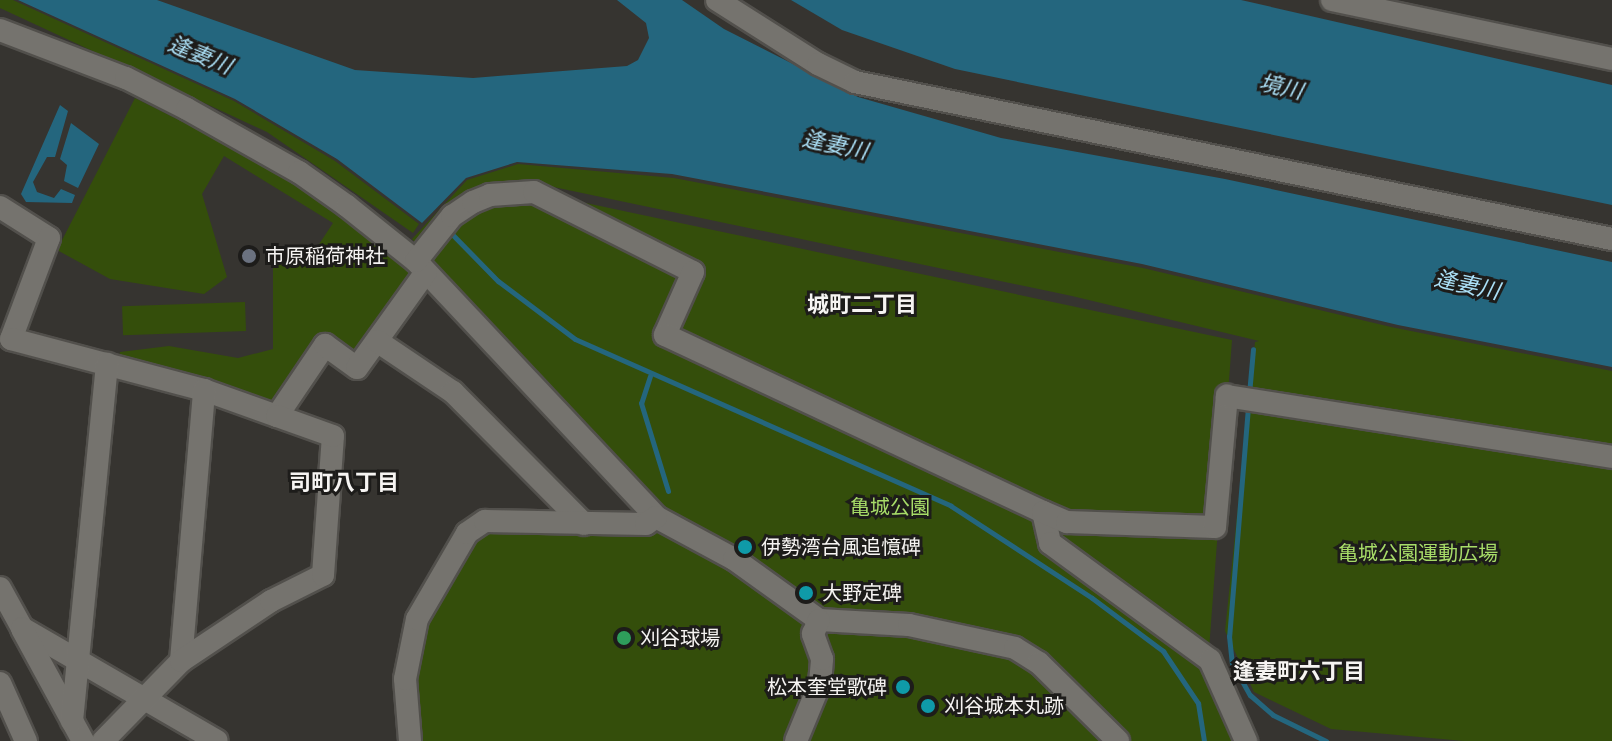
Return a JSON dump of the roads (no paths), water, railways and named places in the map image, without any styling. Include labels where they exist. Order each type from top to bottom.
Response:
[{"type":"street","points":[[717,0],[818,64],[855,82],[1612,239]]},
{"type":"street","points":[[1332,0],[1612,59]]},
{"type":"street","points":[[1,35],[126,78],[224,128],[299,172],[421,266],[656,517],[734,559],[819,620],[909,625],[1015,648],[1039,663],[1118,741]]},
{"type":"street","points":[[277,416],[325,345],[357,368],[377,341],[452,216],[490,195],[534,192],[693,272],[665,335],[1067,522],[1215,527],[1227,396],[1612,457]]},
{"type":"street","points":[[0,207],[49,238],[11,339],[204,390],[333,436],[323,575],[271,601],[181,661],[103,741]]},
{"type":"street","points":[[377,341],[453,392],[584,524]]},
{"type":"street","points":[[78,731],[80,663],[107,364]]},
{"type":"street","points":[[181,661],[204,390]]},
{"type":"street","points":[[1043,512],[1050,543],[1210,660],[1246,741]]},
{"type":"street","points":[[410,741],[405,679],[417,619],[467,533],[485,521],[646,524],[656,517]]},
{"type":"street","points":[[0,588],[78,731]]},
{"type":"street","points":[[0,617],[80,663],[145,695],[217,741]]},
{"type":"street","points":[[796,741],[820,683],[822,659],[813,634],[819,620]]},
{"type":"street","points":[[0,683],[26,741]]},
{"type":"water","name":"逢妻川","points":[[18,0],[157,0],[355,70],[473,78],[627,66],[638,60],[649,38],[646,23],[617,0],[682,0],[724,29],[858,97],[1001,138],[1225,179],[1612,262],[1612,367],[1398,325],[1142,264],[672,174],[517,162],[466,178],[422,223],[337,159],[235,99]]},
{"type":"water","name":"境川","points":[[791,0],[1241,0],[1612,85],[1612,205],[955,69],[842,30]]},
{"type":"water","points":[[60,105],[68,111],[55,157],[47,157],[33,182],[37,192],[54,198],[61,189],[75,195],[72,203],[26,202],[21,194]]},
{"type":"water","points":[[71,123],[99,144],[78,188],[64,181],[67,165],[60,159]]},
{"type":"waterway","points":[[447,229],[498,281],[575,339],[951,506],[1092,598],[1163,651],[1198,703],[1204,741]]},
{"type":"waterway","points":[[1249,394],[1253,349]]},
{"type":"waterway","points":[[650,376],[641,403],[668,491]]},
{"type":"waterway","points":[[1248,407],[1229,636],[1232,663],[1250,695],[1273,715],[1326,741]]},
{"type":"place","name":"市原稲荷神社","points":[[249,256]]},
{"type":"place","name":"伊勢湾台風追憶碑","points":[[745,547]]},
{"type":"place","name":"大野定碑","points":[[806,593]]},
{"type":"place","name":"刈谷球場","points":[[624,638]]},
{"type":"place","name":"松本奎堂歌碑","points":[[903,687]]},
{"type":"place","name":"刈谷城本丸跡","points":[[928,706]]},
{"type":"district","name":"城町二丁目","points":[[862,305]]},
{"type":"district","name":"司町八丁目","points":[[344,483]]},
{"type":"district","name":"逢妻町六丁目","points":[[1299,672]]},
{"type":"park label","name":"亀城公園","points":[[890,507]]},
{"type":"park label","name":"亀城公園運動広場","points":[[1418,553]]}]
